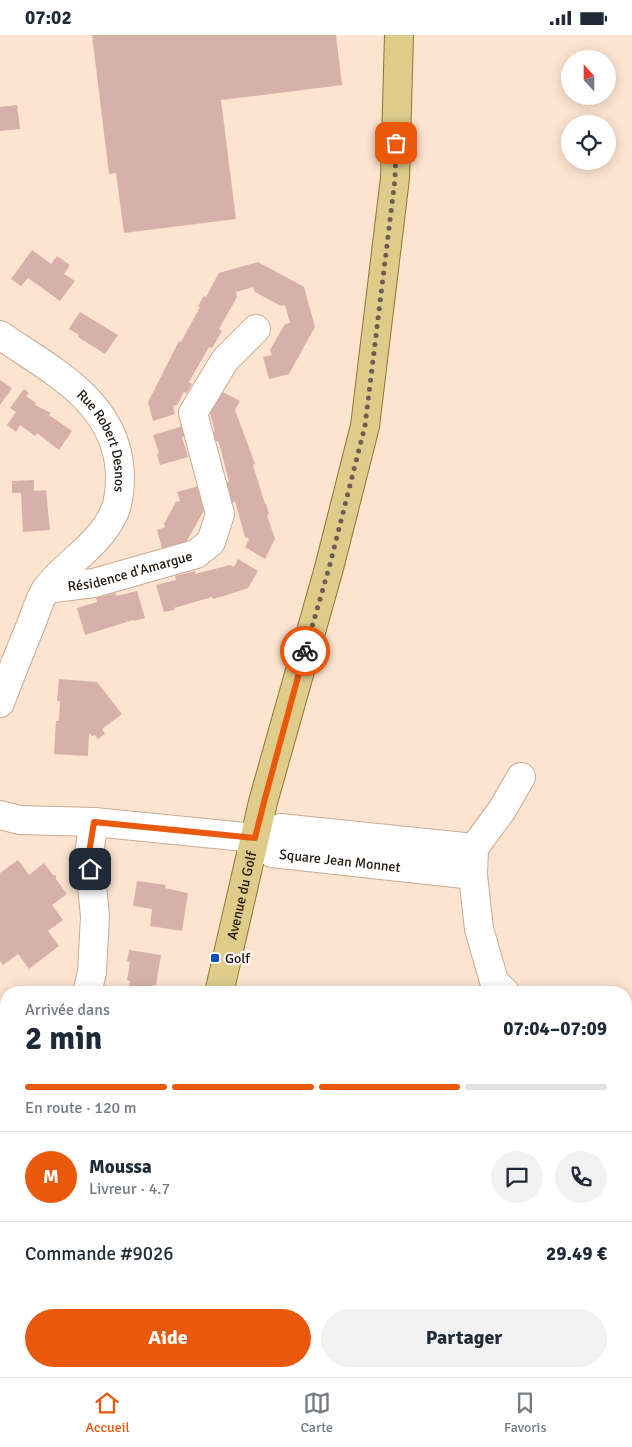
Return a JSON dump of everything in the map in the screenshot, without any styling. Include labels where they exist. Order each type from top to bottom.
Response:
[{"type":"main road","name":"Avenue du Golf","points":[[221,986],[267,791],[329,568],[365,426],[395,179],[400,35]]},
{"type":"street","name":"Résidence d'Amargue","points":[[46,589],[94,583],[196,554],[211,542],[220,514],[193,413],[225,360],[256,329]]},
{"type":"street","name":"Rue Robert Desnos","points":[[0,335],[87,397],[104,419],[117,448],[121,478],[114,514],[94,544],[46,589],[7,663],[0,703]]},
{"type":"street","points":[[499,986],[494,981],[479,929],[473,861],[521,777]]},
{"type":"street","points":[[0,815],[20,820],[94,822],[255,838]]},
{"type":"street","points":[[89,986],[92,972],[95,917],[89,853],[94,822]]},
{"type":"street","name":"Square Jean Monnet","points":[[255,838],[280,828],[473,861]]},
{"type":"building","points":[[92,35],[336,35],[342,85],[221,100],[236,219],[124,233],[116,173],[109,174]]},
{"type":"building","points":[[17,105],[20,129],[0,131],[0,107]]},
{"type":"building","points":[[32,250],[51,264],[57,256],[70,265],[64,274],[75,281],[60,301],[28,278],[21,286],[11,279]]},
{"type":"building","points":[[258,262],[304,287],[315,327],[289,374],[269,379],[263,357],[272,355],[270,350],[285,324],[290,323],[285,305],[281,306],[255,292],[253,287],[236,292],[237,297],[219,329],[222,331],[212,348],[209,347],[189,382],[192,384],[187,393],[184,392],[177,405],[173,406],[175,414],[153,421],[148,402],[179,341],[181,342],[200,307],[198,306],[204,296],[206,297],[219,273]]},
{"type":"building","points":[[80,312],[118,335],[105,354],[69,329]]},
{"type":"building","points":[[0,380],[12,388],[0,405]]},
{"type":"building","points":[[24,389],[29,393],[26,396],[36,403],[35,405],[51,413],[49,415],[72,431],[59,450],[37,433],[35,436],[20,425],[16,432],[7,425],[16,412],[10,408]]},
{"type":"building","points":[[219,390],[240,401],[235,410],[255,464],[253,465],[275,539],[265,559],[245,547],[249,539],[245,537],[235,501],[232,503],[226,483],[229,482],[218,441],[214,442],[212,432],[215,431],[209,410]]},
{"type":"building","points":[[183,426],[185,436],[182,437],[188,457],[160,465],[157,454],[159,453],[153,435]]},
{"type":"building","points":[[34,480],[34,491],[46,490],[50,530],[23,532],[21,493],[12,493],[12,481]]},
{"type":"building","points":[[199,486],[206,507],[184,546],[163,552],[157,530],[165,527],[164,524],[176,502],[180,501],[177,492]]},
{"type":"building","points":[[238,559],[258,571],[248,588],[164,612],[156,585],[176,580],[175,576],[195,571],[195,574],[230,565],[234,567]]},
{"type":"building","points":[[137,591],[145,618],[85,635],[77,608],[97,602],[96,598],[116,593],[116,596]]},
{"type":"building","points":[[59,679],[97,682],[122,714],[102,729],[105,734],[98,739],[95,735],[92,736],[89,733],[88,756],[54,754],[56,721],[59,721],[60,701],[57,701]]},
{"type":"building","points":[[18,860],[29,875],[44,863],[53,875],[56,875],[56,879],[67,894],[52,905],[63,920],[48,931],[59,946],[29,969],[18,954],[3,965],[0,961],[0,873]]},
{"type":"building","points":[[137,881],[166,885],[165,888],[188,893],[182,931],[150,926],[152,909],[133,906]]},
{"type":"building","points":[[129,950],[161,955],[156,985],[129,986],[130,981],[127,980],[130,962],[127,961]]},
{"type":"way so far","points":[[305,651],[329,568],[365,426],[395,179],[396,143]]},
{"type":"place","name":"Golf","points":[[215,958]]},
{"type":"route","points":[[90,869],[89,853],[94,822],[255,838],[305,651]]}]
